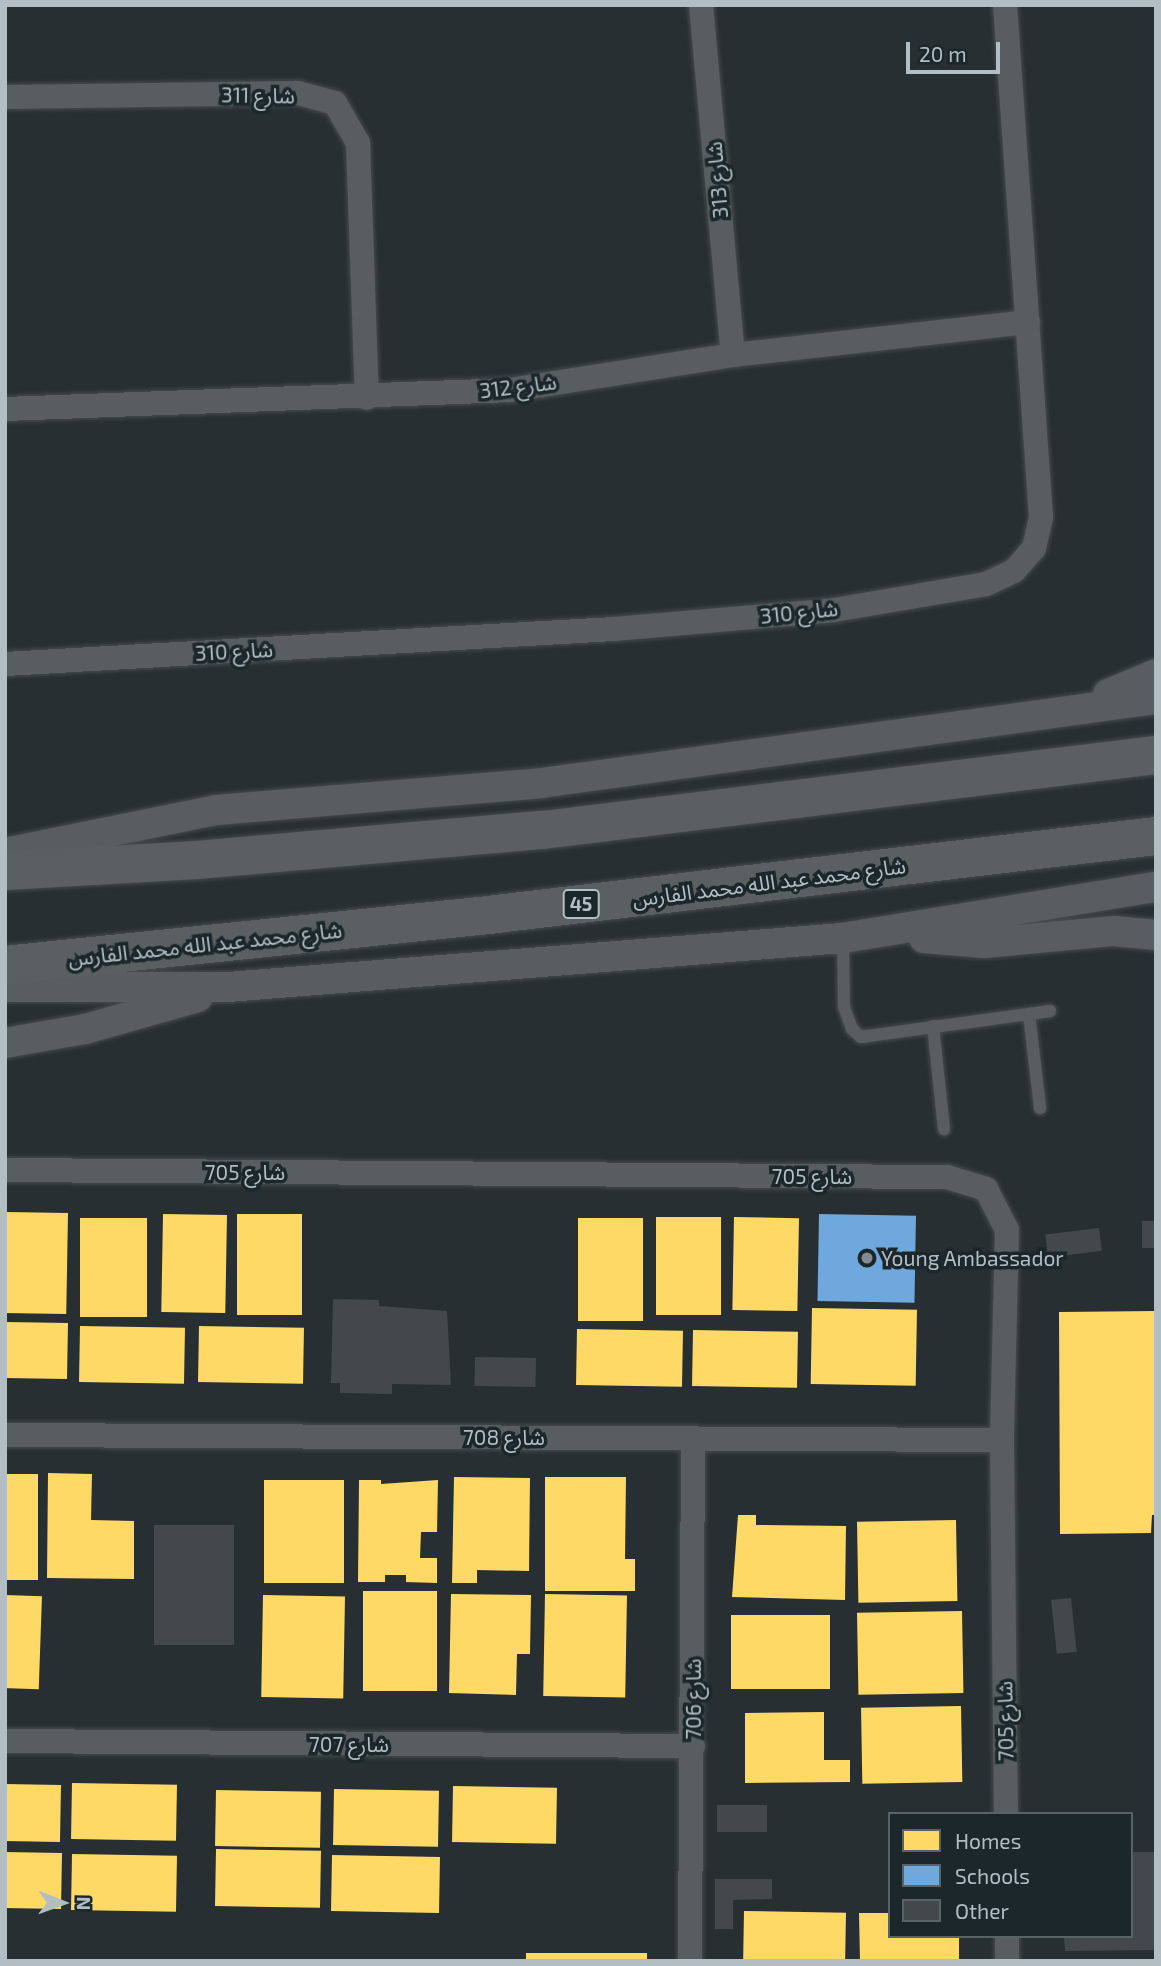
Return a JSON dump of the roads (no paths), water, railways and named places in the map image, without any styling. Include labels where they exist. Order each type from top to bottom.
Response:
[{"type":"main road","points":[[5,871],[197,860],[543,830],[1156,755]]},
{"type":"main road","name":"شارع محمد عبد الله محمد الفارس","points":[[5,965],[496,914],[1156,836]]},
{"type":"street","name":"شارع 313","points":[[701,5],[733,355]]},
{"type":"street","name":"شارع 310","points":[[5,664],[614,629],[834,610],[1001,579],[1034,548],[1041,517],[1005,5]]},
{"type":"street","name":"شارع 311","points":[[5,97],[298,93],[335,103],[358,144],[367,398]]},
{"type":"street","name":"شارع 312","points":[[5,409],[367,398],[510,390],[733,355],[1028,322]]},
{"type":"street","points":[[1070,710],[1156,674]]},
{"type":"street","points":[[5,853],[216,810],[541,783],[1156,699]]},
{"type":"street","points":[[5,987],[228,987],[843,938],[892,933],[1156,887]]},
{"type":"street","points":[[892,933],[984,943],[1114,931],[1156,935]]},
{"type":"street","points":[[5,1043],[85,1029],[228,987]]},
{"type":"street","name":"شارع 705","points":[[5,1170],[968,1181],[986,1189],[1007,1230],[1002,1440],[1006,1812]]},
{"type":"street","name":"شارع 708","points":[[5,1434],[1002,1440]]},
{"type":"street","name":"شارع 706","points":[[690,1961],[693,1438]]},
{"type":"street","name":"شارع 707","points":[[5,1741],[693,1746]]},
{"type":"street","points":[[1007,1938],[1007,1961]]},
{"type":"lane","points":[[843,938],[844,1007],[852,1029],[861,1037],[1050,1011]]},
{"type":"lane","points":[[1029,1014],[1040,1108]]},
{"type":"lane","points":[[933,1026],[944,1129]]},
{"type":"place","name":"Young Ambassador","points":[[867,1258]]}]
